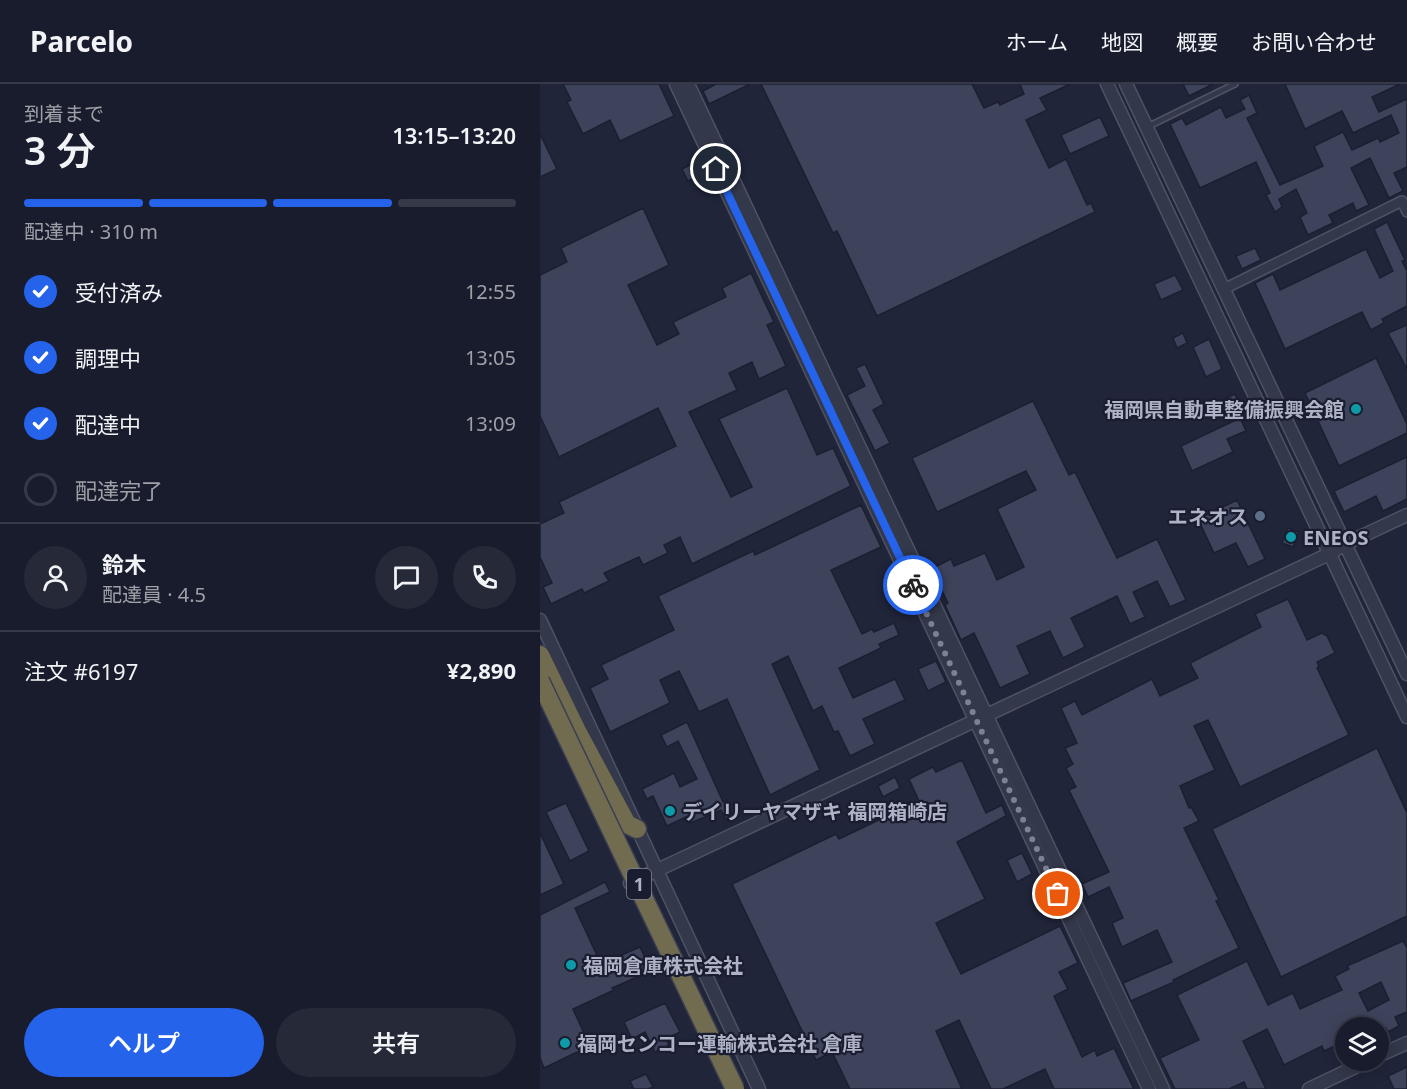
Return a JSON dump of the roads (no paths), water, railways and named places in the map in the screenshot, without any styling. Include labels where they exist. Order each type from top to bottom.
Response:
[{"type":"highway","points":[[540,655],[543,684],[627,825],[637,829]]},
{"type":"highway","name":"1","points":[[543,684],[731,1089]]},
{"type":"street","points":[[676,84],[1163,1089]]},
{"type":"street","points":[[688,84],[982,718],[1149,1089]]},
{"type":"street","points":[[1107,84],[1407,717]]},
{"type":"street","points":[[1126,84],[1407,674]]},
{"type":"street","points":[[1224,289],[1402,201],[1407,212]]},
{"type":"street","points":[[629,883],[1329,554],[1407,515]]},
{"type":"street","points":[[540,620],[759,1089]]},
{"type":"street","points":[[543,684],[629,883],[731,1089]]},
{"type":"street","points":[[1389,1051],[1407,1043]]},
{"type":"street","points":[[1309,1089],[1347,1071]]},
{"type":"lane","points":[[1147,127],[1236,84]]},
{"type":"place","name":"福岡県自動車整備振興会館","points":[[1356,409]]},
{"type":"place","name":"エネオス","points":[[1260,516]]},
{"type":"place","name":"ENEOS","points":[[1291,537]]},
{"type":"place","name":"デイリーヤマザキ 福岡箱崎店","points":[[670,811]]},
{"type":"place","name":"福岡倉庫株式会社","points":[[571,965]]},
{"type":"place","name":"福岡センコー運輸株式会社 倉庫","points":[[565,1043]]}]
